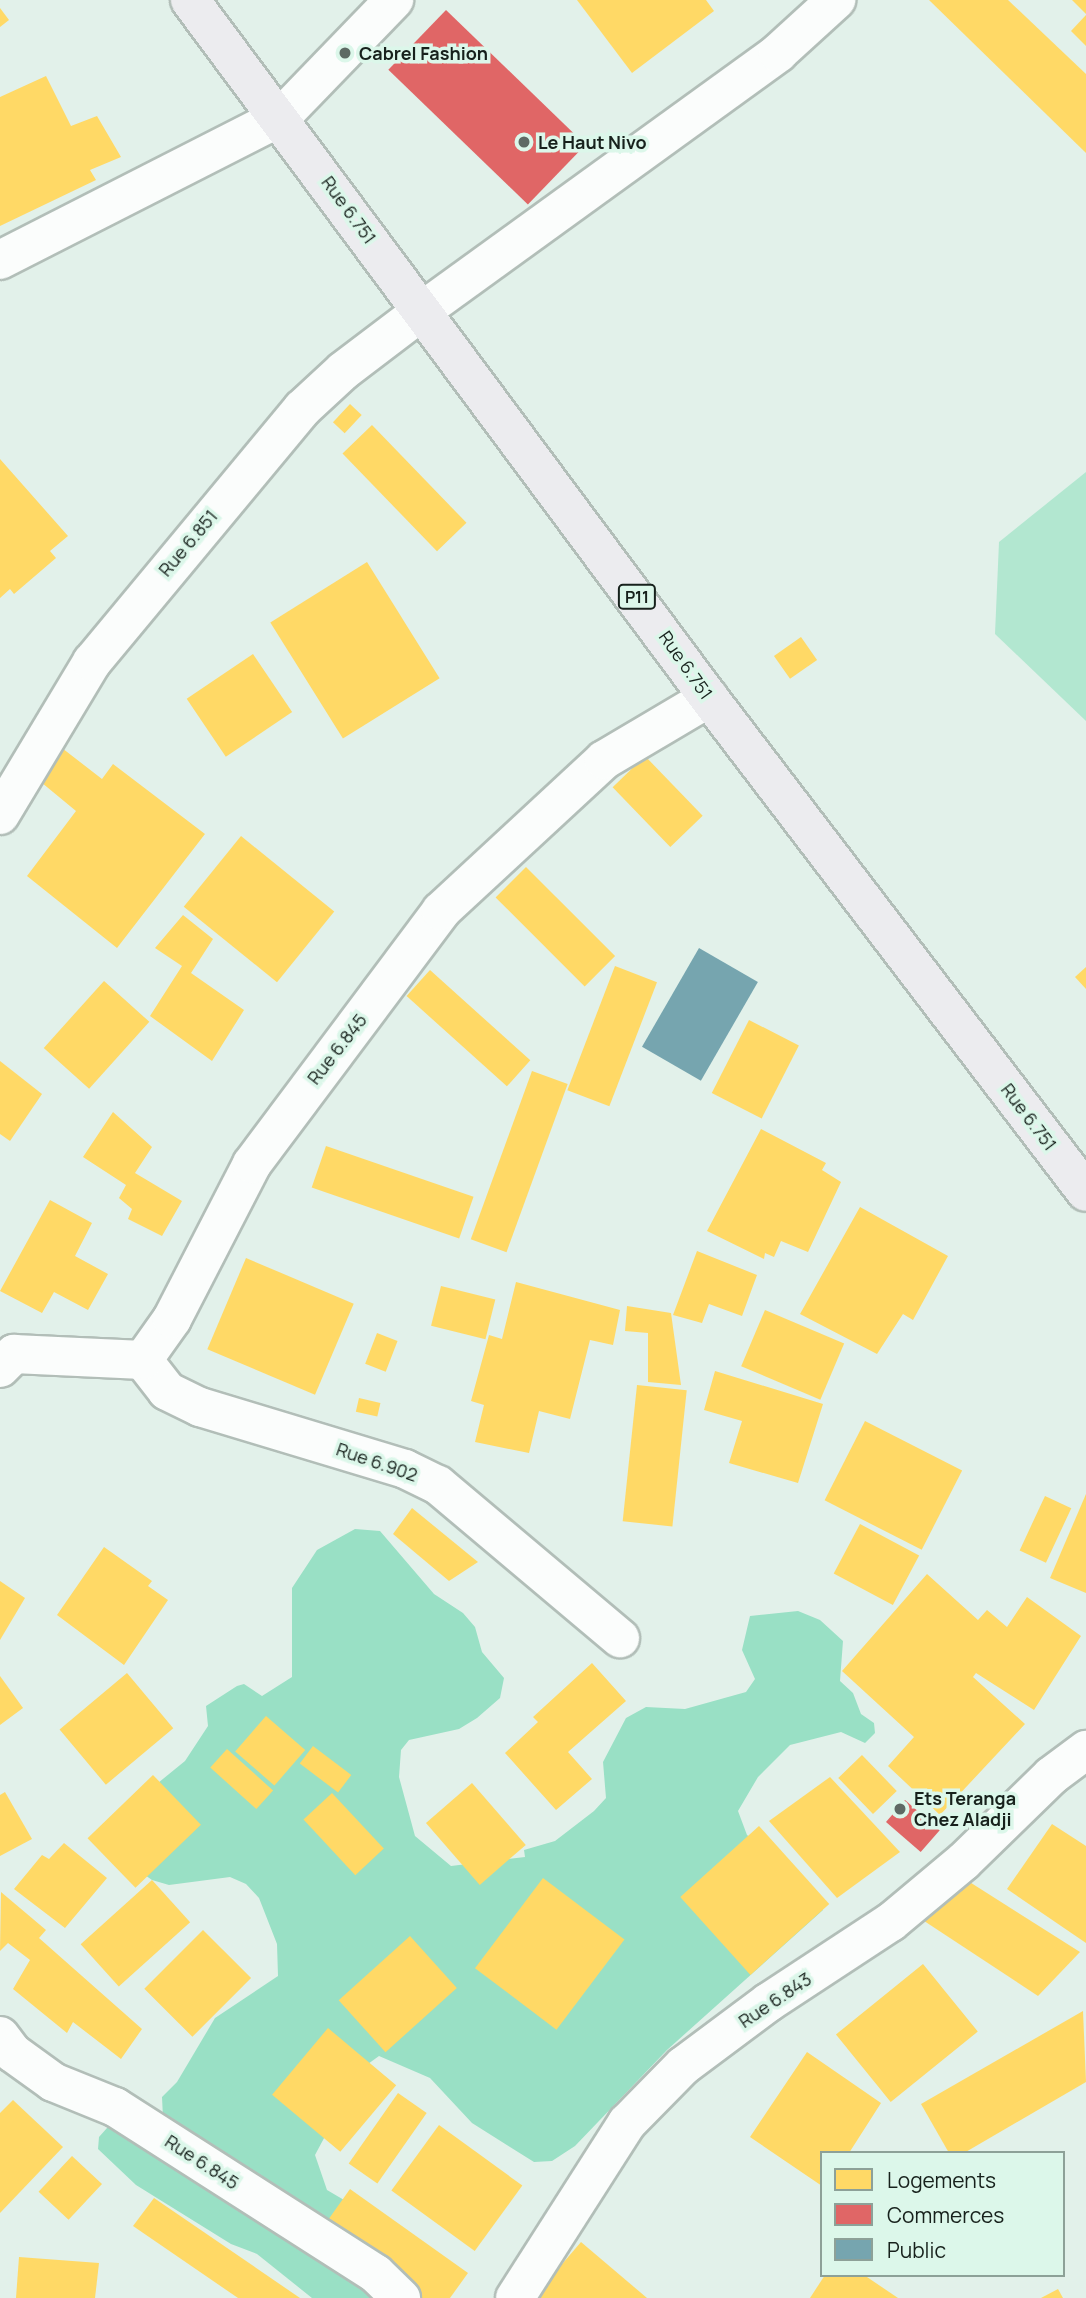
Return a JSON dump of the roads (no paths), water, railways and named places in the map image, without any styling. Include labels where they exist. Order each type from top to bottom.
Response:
[{"type":"main road","name":"Rue 6.751","points":[[190,0],[281,117],[709,698],[1086,1192]]},
{"type":"street","points":[[0,260],[281,117],[394,0]]},
{"type":"street","name":"Rue 6.851","points":[[0,815],[92,662],[130,611],[302,409],[343,371],[422,311],[779,53],[836,0]]},
{"type":"street","name":"Rue 6.845","points":[[143,1360],[172,1319],[252,1164],[441,911],[604,760],[709,698]]},
{"type":"street","points":[[5,1353],[143,1360]]},
{"type":"street","name":"Rue 6.902","points":[[143,1360],[167,1391],[200,1407],[405,1469],[438,1485],[620,1638]]},
{"type":"street","name":"Rue 6.843","points":[[515,2298],[627,2123],[682,2066],[769,2001],[891,1922],[964,1861],[1051,1776],[1086,1750]]},
{"type":"street","name":"Rue 6.845","points":[[4,2053],[53,2082],[115,2107],[376,2274],[401,2298]]},
{"type":"place","name":"Cabrel Fashion","points":[[345,53]]},
{"type":"place","name":"Le Haut Nivo","points":[[524,142]]},
{"type":"place","name":"Ets Teranga Chez Aladji","points":[[900,1809]]}]
